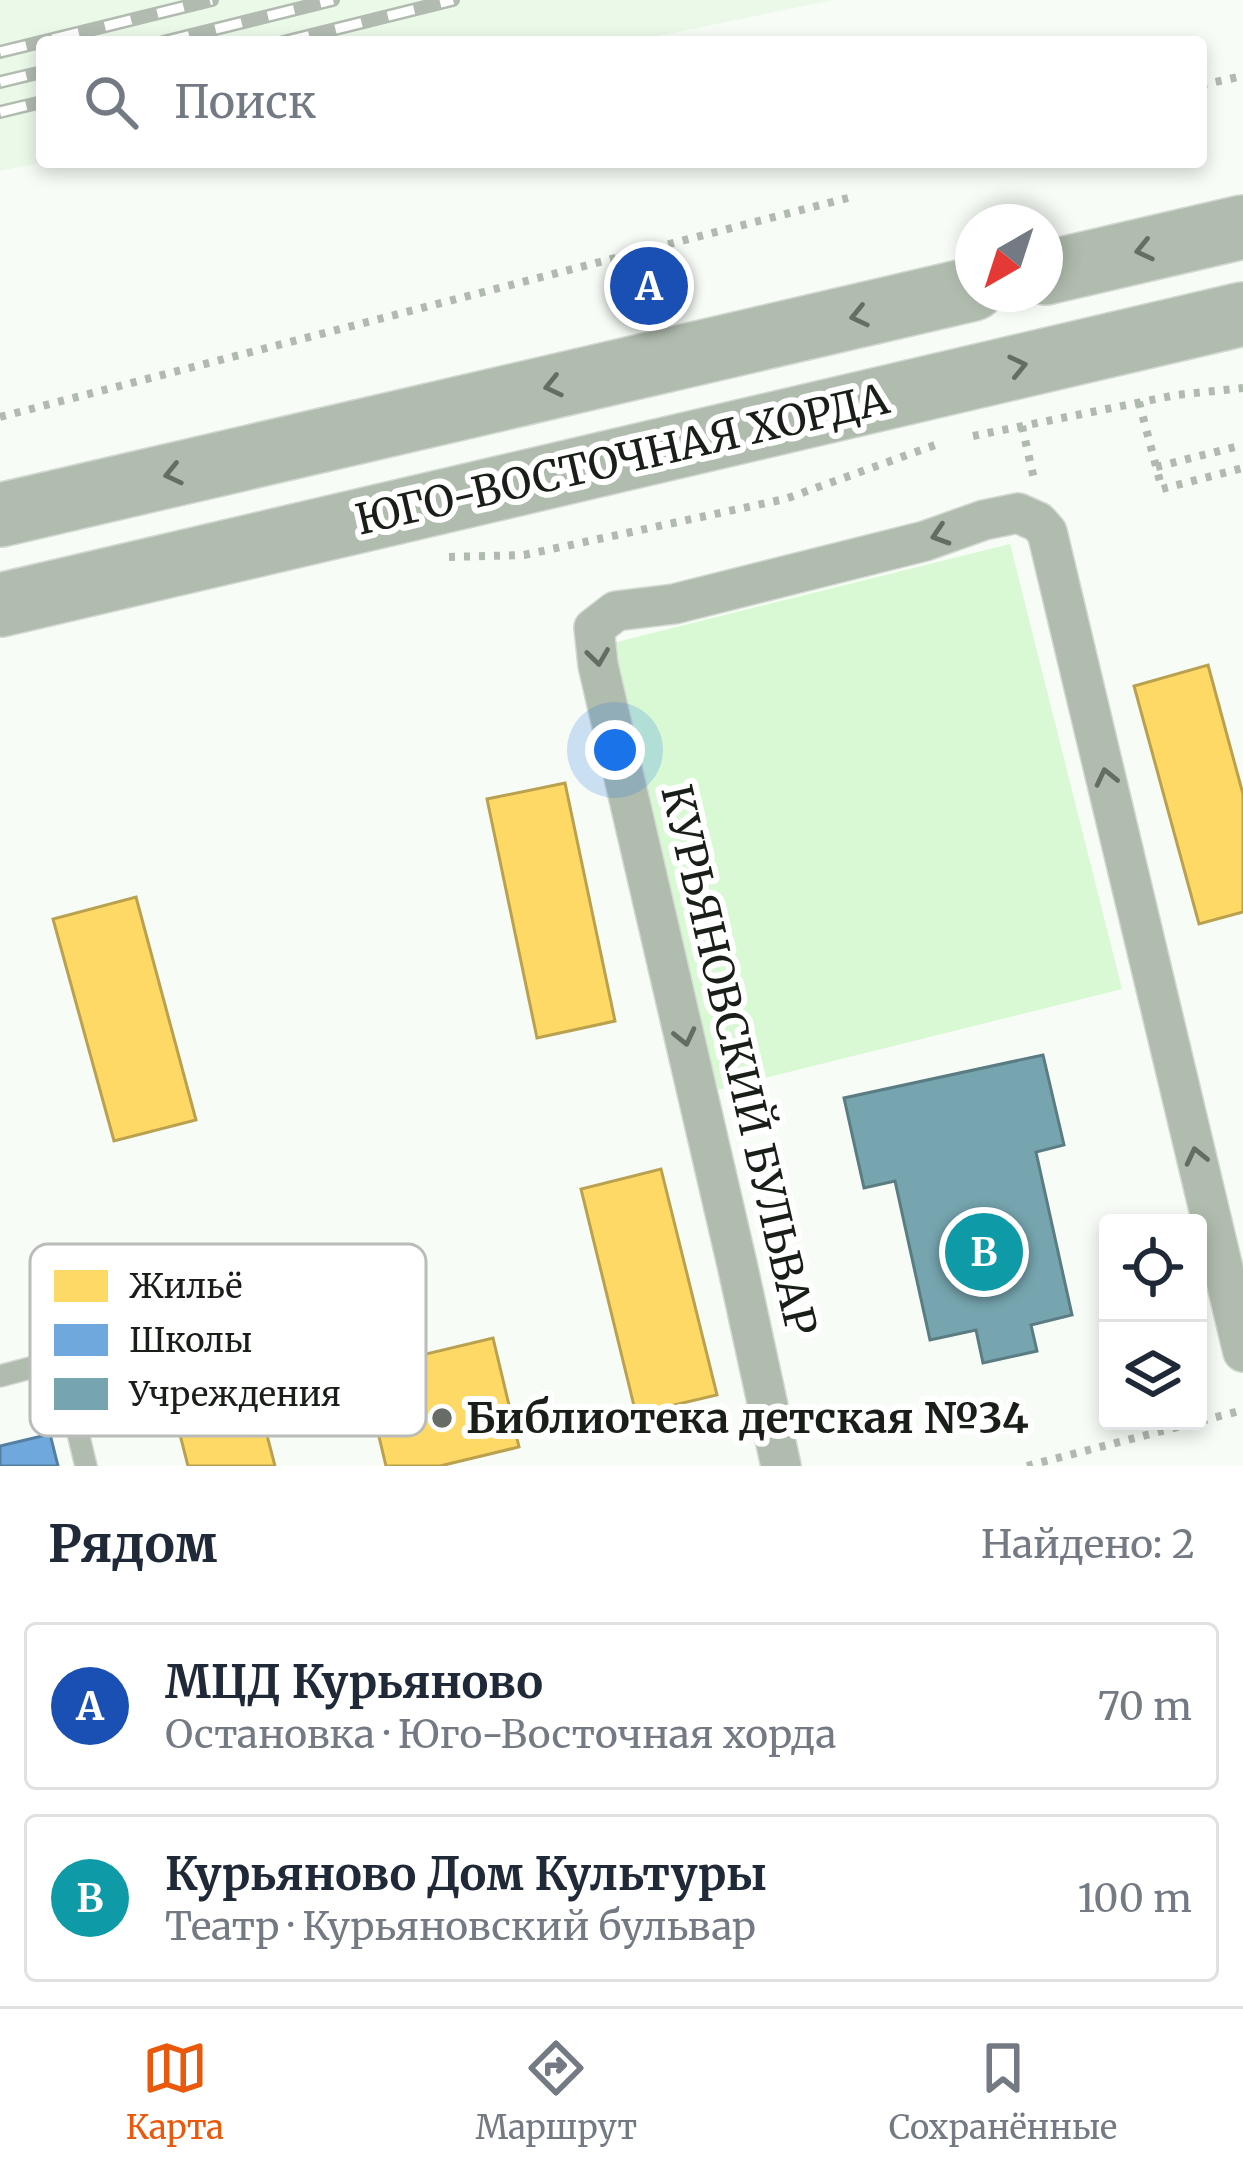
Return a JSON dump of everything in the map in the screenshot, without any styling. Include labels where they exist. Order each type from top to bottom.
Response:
[{"type":"main road","points":[[1063,269],[1243,226]]},
{"type":"main road","name":"ЮГО-ВОСТОЧНАЯ ХОРДА","points":[[0,514],[955,293]]},
{"type":"main road","name":"ЮГО-ВОСТОЧНАЯ ХОРДА","points":[[0,605],[1243,314]]},
{"type":"street","name":"КУРЬЯНОВСКИЙ БУЛЬВАР","points":[[781,1466],[598,665],[594,628],[616,611],[674,604],[925,541],[984,520],[1018,513],[1047,532],[1243,1352]]},
{"type":"lane","points":[[0,1376],[30,1368]]},
{"type":"lane","points":[[79,1436],[86,1466]]},
{"type":"path","points":[[1207,84],[1243,76]]},
{"type":"path","points":[[0,417],[848,198]]},
{"type":"path","points":[[959,439],[1175,394],[1243,388]]},
{"type":"path","points":[[1139,402],[1162,489],[1243,468]]},
{"type":"path","points":[[437,558],[524,555],[785,499],[938,443]]},
{"type":"path","points":[[1156,467],[1243,445]]},
{"type":"path","points":[[1027,1466],[1243,1410]]},
{"type":"shaded area","points":[[0,0],[833,0],[658,36],[36,36],[36,164],[0,171]]},
{"type":"green space","points":[[1010,544],[1122,989],[717,1090],[605,645]]},
{"type":"building: Жильё","points":[[1208,665],[1243,794],[1243,912],[1199,924],[1134,686]]},
{"type":"building: Жильё","points":[[565,783],[615,1021],[537,1038],[487,799]]},
{"type":"building: Жильё","points":[[136,897],[196,1120],[114,1141],[53,919]]},
{"type":"building: Жильё","points":[[661,1169],[717,1395],[636,1414],[581,1189]]},
{"type":"building: Жильё","points":[[493,1338],[519,1447],[440,1466],[386,1466],[379,1436],[426,1436],[426,1354]]},
{"type":"building: Жильё","points":[[180,1436],[267,1436],[275,1466],[188,1466]]},
{"type":"building: Школы","points":[[50,1436],[58,1466],[0,1466],[0,1446]]},
{"type":"building: Учреждения","points":[[1043,1055],[1064,1145],[1036,1152],[1072,1315],[1031,1325],[1037,1351],[983,1363],[976,1330],[930,1340],[895,1181],[864,1188],[844,1098]]},
{"type":"railway","points":[[65,36],[212,0]]},
{"type":"railway","points":[[187,36],[333,0]]},
{"type":"railway","points":[[307,36],[453,0]]},
{"type":"railway","points":[[0,52],[36,43]]},
{"type":"railway","points":[[0,82],[36,73]]},
{"type":"railway","points":[[0,112],[36,103]]},
{"type":"place","name":"МЦД Курьяново","points":[[649,286]]},
{"type":"place","name":"Курьяново Дом Культуры","points":[[984,1252]]},
{"type":"place","name":"Библиотека детская №34","points":[[442,1418]]}]
